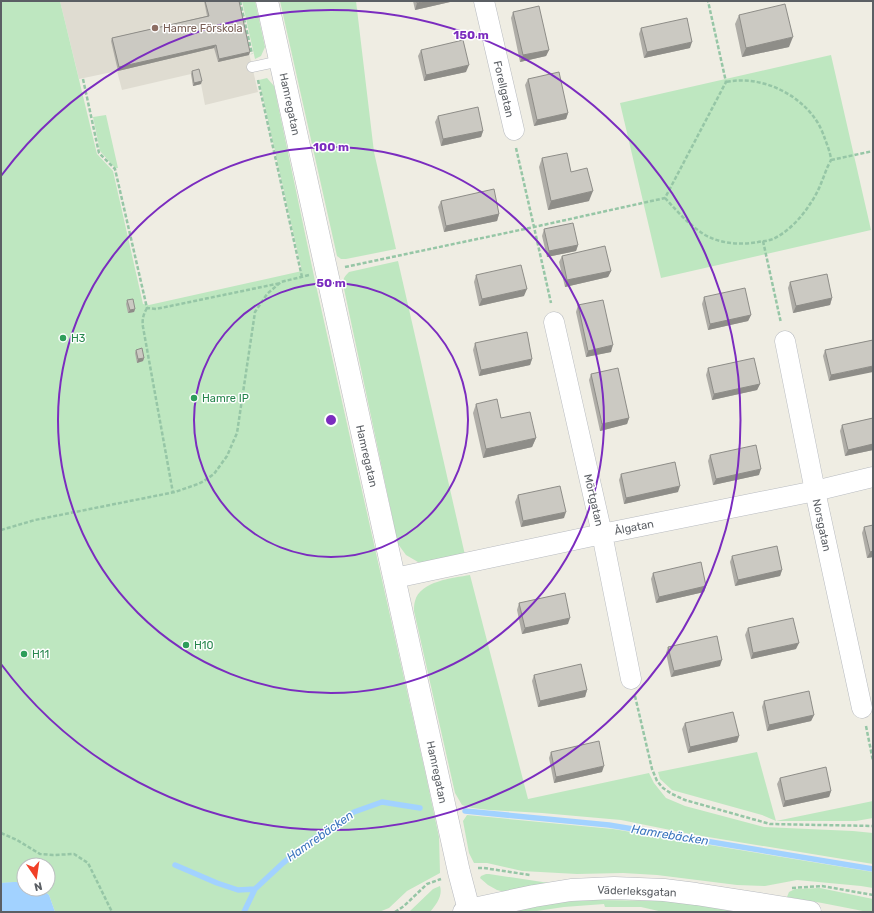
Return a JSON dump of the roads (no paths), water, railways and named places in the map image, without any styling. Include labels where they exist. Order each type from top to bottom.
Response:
[{"type":"street","name":"Hamregatan","points":[[267,1],[395,578],[459,872],[466,911]]},
{"type":"street","name":"Forellgatan","points":[[484,1],[514,130]]},
{"type":"street","name":"Mörtgatan","points":[[554,322],[602,534],[631,679]]},
{"type":"street","name":"Norsgatan","points":[[785,341],[815,491],[862,708]]},
{"type":"street","name":"Ålgatan","points":[[395,578],[815,491],[873,477]]},
{"type":"street","name":"Väderleksgatan","points":[[466,911],[534,896],[614,888],[696,894],[761,908],[810,912]]},
{"type":"lane","points":[[254,67],[280,61]]},
{"type":"water","points":[[16,882],[16,897],[50,897],[55,912],[1,912],[1,883]]},
{"type":"waterway","name":"Hamrebäcken","points":[[244,912],[255,889],[283,863],[312,840],[354,812],[382,802],[420,808]]},
{"type":"waterway","name":"Hamrebäcken","points":[[465,811],[609,825],[873,869]]},
{"type":"waterway","points":[[175,865],[217,883],[238,890],[255,889]]},
{"type":"place","name":"Hamre Förskola","points":[[155,28]]},
{"type":"place","name":"H3","points":[[63,338]]},
{"type":"place","name":"Hamre IP","points":[[194,398]]},
{"type":"place","name":"H10","points":[[186,645]]},
{"type":"place","name":"H11","points":[[24,654]]}]
